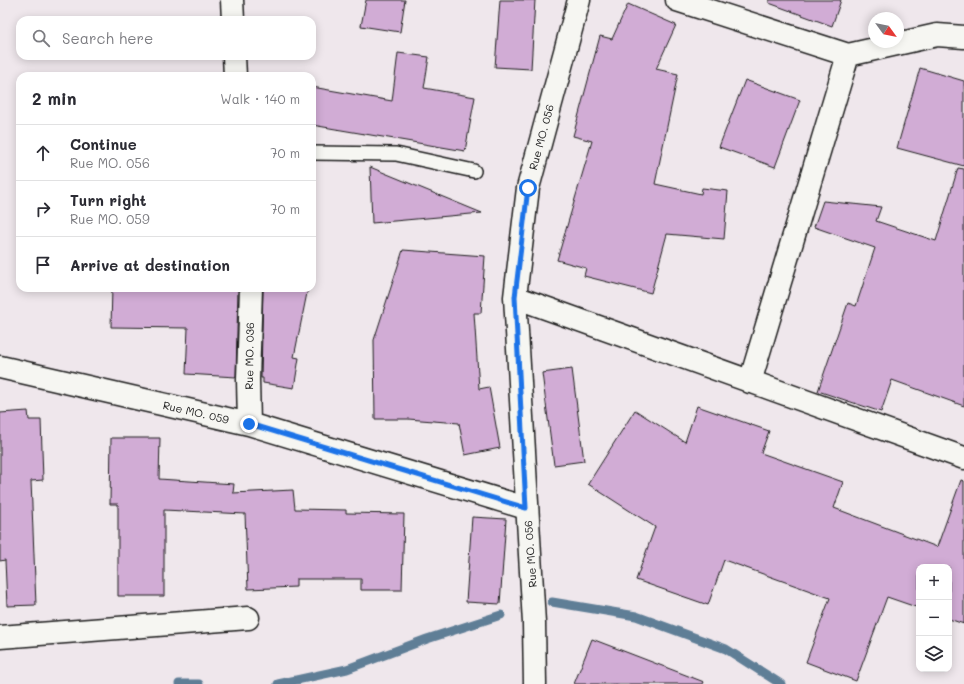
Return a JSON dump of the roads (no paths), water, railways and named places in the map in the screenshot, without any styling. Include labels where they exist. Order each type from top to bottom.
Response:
[{"type":"street","points":[[232,0],[233,16]]},
{"type":"street","name":"Rue MO. 056","points":[[536,684],[534,623],[526,508],[515,297],[528,188],[579,0]]},
{"type":"street","points":[[677,0],[848,56],[937,35],[964,37]]},
{"type":"street","points":[[750,382],[848,56]]},
{"type":"street","points":[[234,60],[235,72]]},
{"type":"street","name":"Rue MO. 036","points":[[249,424],[248,379],[251,292]]},
{"type":"street","points":[[515,297],[964,458]]},
{"type":"street","name":"Rue MO. 059","points":[[0,366],[249,424],[526,508]]},
{"type":"street","points":[[0,637],[248,618]]},
{"type":"lane","points":[[316,152],[396,154],[474,171]]},
{"type":"waterway","points":[[552,602],[636,616],[726,649],[781,684]]},
{"type":"waterway","points":[[278,684],[347,669],[427,639],[501,615]]},
{"type":"waterway","points":[[179,684],[199,684]]}]
